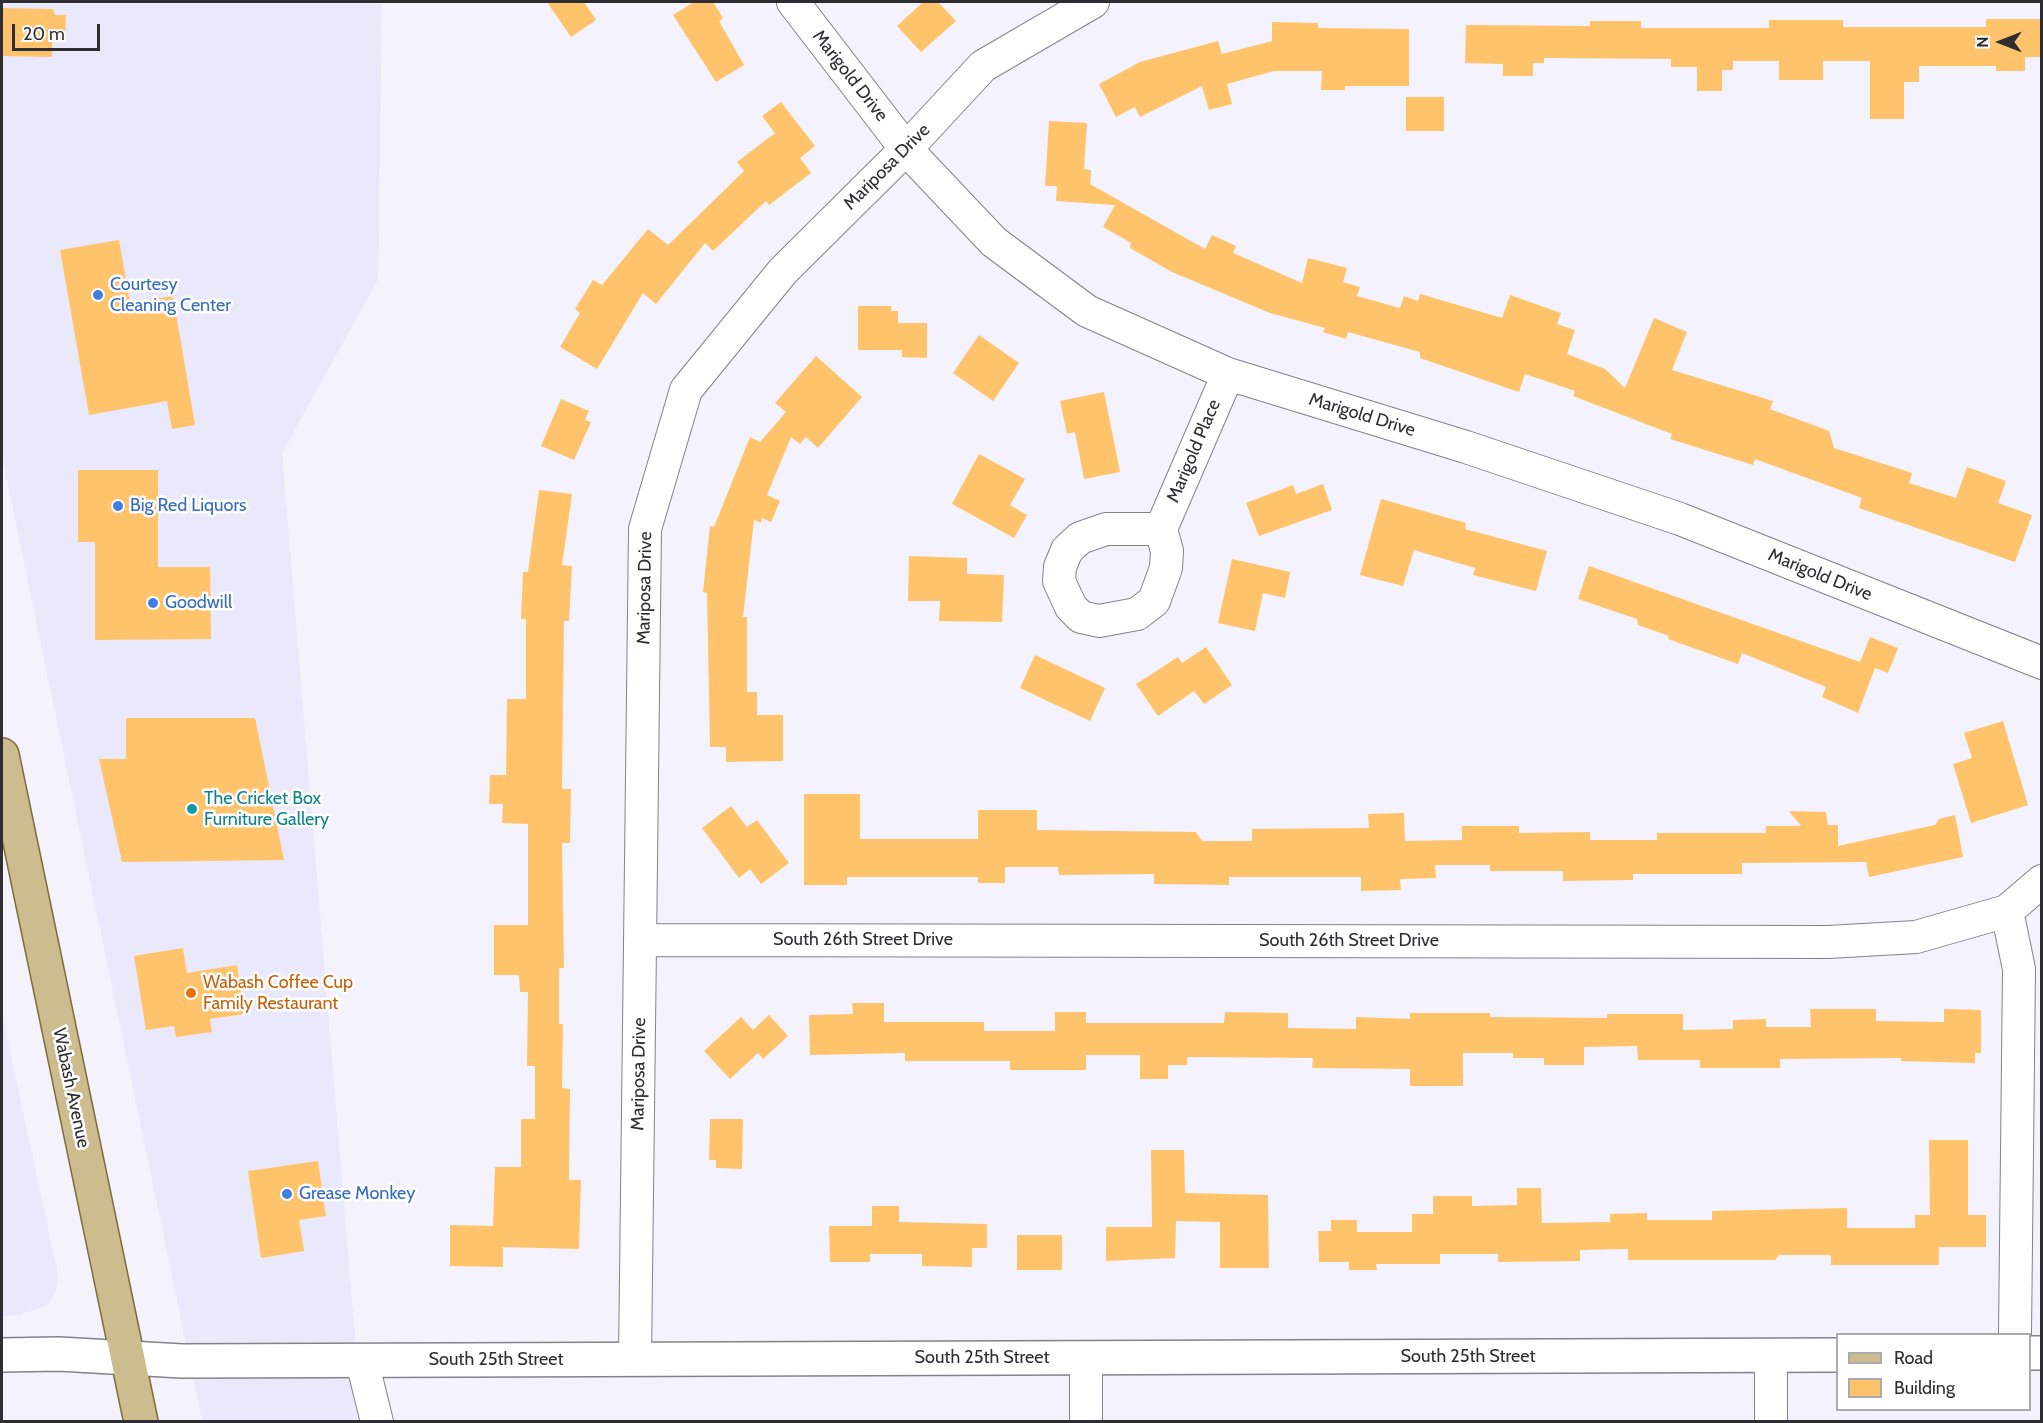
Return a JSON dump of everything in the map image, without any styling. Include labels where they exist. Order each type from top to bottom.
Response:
[{"type":"main road","name":"Wabash Avenue","points":[[2,755],[141,1422]]},
{"type":"main road","name":"South 25th Street","points":[[2,1355],[59,1354],[128,1360],[1836,1355]]},
{"type":"street","name":"Marigold Drive","points":[[793,2],[906,149],[994,242],[1087,311],[1228,374],[1466,447],[1680,519],[2042,663]]},
{"type":"street","name":"Mariposa Drive","points":[[635,1359],[645,529],[686,390],[783,271],[906,149],[983,66],[1094,2]]},
{"type":"street","name":"Marigold Place","points":[[1161,529],[1228,374]]},
{"type":"street","name":"South 26th Street Drive","points":[[641,939],[1828,942],[1916,937],[2007,911],[2042,881]]},
{"type":"street","points":[[2007,911],[2019,969],[2015,1333]]},
{"type":"street","points":[[1771,1355],[1771,1422]]},
{"type":"street","points":[[1086,1358],[1086,1422]]},
{"type":"street","points":[[362,1360],[377,1422]]},
{"type":"shaded area","points":[[2,2],[382,2],[378,280],[282,453],[362,1421],[202,1421],[2,457]]},
{"type":"shaded area","points":[[2,1014],[58,1275],[56,1291],[48,1305],[20,1315],[2,1316]]},
{"type":"building","points":[[547,2],[584,2],[596,20],[571,37]]},
{"type":"building","points":[[694,2],[713,2],[723,18],[719,21],[744,65],[716,82],[673,15]]},
{"type":"building","points":[[923,2],[938,2],[956,21],[921,52],[897,26]]},
{"type":"building","points":[[2,8],[53,9],[55,15],[66,15],[65,39],[52,39],[52,57],[2,56]]},
{"type":"building","points":[[1986,19],[2042,19],[2042,57],[2025,57],[2025,71],[1996,71],[1996,66],[1919,66],[1919,82],[1904,82],[1904,119],[1870,119],[1870,61],[1823,61],[1823,80],[1779,80],[1779,61],[1733,61],[1733,70],[1722,70],[1722,91],[1697,91],[1697,67],[1671,67],[1671,59],[1544,58],[1544,63],[1533,63],[1533,76],[1503,76],[1503,64],[1465,63],[1466,25],[1590,26],[1590,21],[1641,21],[1641,28],[1769,28],[1769,20],[1843,20],[1843,27],[1986,27]]},
{"type":"building","points":[[1272,22],[1318,23],[1318,28],[1409,29],[1409,86],[1345,86],[1345,90],[1321,90],[1322,71],[1274,71],[1227,84],[1232,104],[1209,110],[1202,86],[1140,117],[1135,107],[1116,117],[1099,84],[1140,62],[1218,41],[1222,54],[1272,41]]},
{"type":"building","points":[[1406,97],[1444,97],[1444,131],[1406,131]]},
{"type":"building","points":[[781,102],[815,146],[800,158],[811,173],[769,205],[766,201],[713,251],[705,243],[656,304],[643,293],[597,369],[560,347],[580,313],[575,309],[593,280],[602,285],[648,229],[668,245],[744,171],[737,162],[775,133],[762,116]]},
{"type":"building","points":[[1049,121],[1087,123],[1084,169],[1091,170],[1090,184],[1205,249],[1212,235],[1236,246],[1233,253],[1302,283],[1308,258],[1347,268],[1343,282],[1360,287],[1357,296],[1400,308],[1404,296],[1418,301],[1420,294],[1502,318],[1510,295],[1561,313],[1557,324],[1575,330],[1567,354],[1605,369],[1625,388],[1654,318],[1687,332],[1672,370],[1773,401],[1770,409],[1829,431],[1834,448],[1912,473],[1909,483],[1956,498],[1967,467],[2006,481],[1998,503],[2032,515],[2015,562],[1859,508],[1862,498],[1755,459],[1753,465],[1670,439],[1672,434],[1573,396],[1575,391],[1525,374],[1519,392],[1420,358],[1420,352],[1348,332],[1346,339],[1323,332],[1325,328],[1270,313],[1172,272],[1130,248],[1131,243],[1103,227],[1115,205],[1056,201],[1057,186],[1045,186]]},
{"type":"building","points":[[119,240],[130,303],[173,296],[195,425],[172,429],[167,401],[89,415],[60,250]]},
{"type":"building","points":[[858,306],[891,306],[891,311],[898,311],[898,323],[927,323],[927,358],[902,357],[902,350],[858,350]]},
{"type":"building","points":[[979,335],[1019,363],[993,401],[953,373]]},
{"type":"building","points":[[816,356],[862,397],[818,448],[806,437],[800,444],[791,437],[767,495],[780,501],[771,522],[762,518],[761,523],[754,520],[743,617],[747,617],[747,692],[757,692],[757,715],[783,715],[783,761],[726,762],[726,747],[710,747],[707,593],[703,592],[710,526],[714,527],[750,437],[760,442],[786,412],[775,403]]},
{"type":"building","points":[[1104,392],[1120,472],[1084,479],[1075,432],[1067,434],[1060,401]]},
{"type":"building","points":[[561,399],[589,411],[585,420],[591,422],[574,460],[541,446]]},
{"type":"building","points":[[979,454],[1025,479],[1010,505],[1027,515],[1014,538],[952,504]]},
{"type":"building","points":[[78,470],[158,470],[158,567],[210,567],[211,639],[95,640],[95,542],[78,542]]},
{"type":"building","points":[[1323,484],[1332,510],[1259,536],[1246,503],[1293,485],[1296,494]]},
{"type":"building","points":[[539,490],[572,494],[562,565],[572,566],[569,621],[564,621],[562,789],[571,789],[570,843],[562,843],[564,968],[559,968],[559,1024],[563,1024],[562,1088],[570,1089],[569,1180],[581,1180],[579,1249],[503,1247],[503,1267],[450,1266],[450,1225],[493,1226],[495,1167],[521,1167],[521,1119],[535,1119],[535,1066],[527,1066],[528,992],[520,992],[519,975],[494,975],[494,925],[528,925],[528,824],[502,823],[503,804],[489,804],[490,775],[506,775],[507,699],[526,699],[526,619],[521,619],[523,572],[528,572]]},
{"type":"building","points":[[1381,499],[1466,523],[1465,529],[1547,551],[1536,591],[1473,575],[1475,568],[1414,550],[1403,586],[1360,575]]},
{"type":"building","points":[[909,556],[967,558],[967,574],[1004,575],[1002,622],[939,621],[940,601],[908,601]]},
{"type":"building","points":[[1232,559],[1290,572],[1285,598],[1263,593],[1255,631],[1218,623]]},
{"type":"building","points":[[1589,566],[1860,662],[1870,637],[1898,648],[1888,673],[1875,668],[1858,713],[1822,697],[1826,687],[1742,653],[1738,664],[1668,639],[1669,636],[1638,625],[1637,619],[1578,599]]},
{"type":"building","points":[[1206,647],[1232,685],[1204,704],[1194,691],[1158,716],[1136,684],[1178,657],[1182,663]]},
{"type":"building","points":[[1035,655],[1105,688],[1090,721],[1020,688]]},
{"type":"building","name":"The Cricket Box Furniture Gallery","points":[[126,718],[255,718],[284,860],[122,862],[99,759],[126,759]]},
{"type":"building","points":[[2003,721],[2028,805],[1971,823],[1953,764],[1972,758],[1964,733]]},
{"type":"building","points":[[804,794],[860,794],[860,839],[978,839],[978,810],[1037,810],[1037,830],[1196,832],[1202,841],[1252,841],[1252,829],[1369,828],[1368,814],[1404,813],[1405,841],[1462,840],[1462,826],[1519,826],[1519,833],[1590,832],[1590,840],[1657,840],[1657,833],[1766,833],[1766,826],[1801,826],[1789,811],[1826,812],[1828,825],[1838,825],[1838,846],[1935,825],[1939,819],[1955,815],[1963,857],[1869,877],[1866,862],[1742,863],[1742,874],[1633,874],[1633,880],[1563,881],[1563,871],[1490,871],[1490,865],[1435,865],[1436,878],[1400,879],[1401,890],[1361,891],[1361,877],[1229,877],[1229,885],[1154,884],[1154,874],[1059,875],[1058,867],[1005,867],[1005,883],[978,883],[978,877],[847,877],[847,885],[804,885]]},
{"type":"building","points":[[731,806],[747,827],[757,820],[789,863],[761,884],[750,869],[739,878],[702,828]]},
{"type":"building","name":"Wabash Coffee Cup Family Restaurant","points":[[183,948],[187,973],[237,965],[244,1014],[210,1019],[212,1032],[176,1037],[174,1026],[146,1030],[134,956]]},
{"type":"building","points":[[852,1003],[884,1003],[884,1022],[984,1022],[984,1031],[1055,1031],[1055,1012],[1086,1012],[1086,1023],[1224,1023],[1225,1012],[1288,1013],[1288,1028],[1356,1029],[1356,1017],[1410,1019],[1410,1013],[1490,1013],[1490,1017],[1607,1018],[1607,1014],[1683,1014],[1683,1030],[1733,1029],[1733,1020],[1766,1019],[1766,1027],[1811,1027],[1810,1009],[1876,1009],[1876,1021],[1944,1022],[1944,1009],[1981,1010],[1981,1053],[1975,1053],[1975,1063],[1901,1061],[1901,1058],[1780,1059],[1780,1068],[1700,1068],[1700,1060],[1638,1060],[1637,1046],[1584,1047],[1584,1065],[1544,1065],[1544,1058],[1513,1058],[1513,1053],[1463,1053],[1463,1086],[1410,1086],[1410,1069],[1312,1068],[1313,1058],[1187,1057],[1187,1065],[1168,1065],[1168,1079],[1140,1079],[1140,1055],[1086,1055],[1086,1070],[1010,1070],[1010,1061],[905,1061],[905,1053],[810,1055],[809,1015],[853,1014]]},
{"type":"building","points":[[769,1015],[788,1036],[763,1059],[758,1053],[730,1079],[704,1051],[741,1017],[753,1030]]},
{"type":"building","points":[[710,1119],[743,1119],[742,1169],[716,1168],[716,1160],[709,1160]]},
{"type":"building","points":[[1929,1140],[1968,1140],[1968,1215],[1986,1215],[1986,1247],[1939,1247],[1939,1265],[1831,1265],[1831,1255],[1779,1255],[1775,1260],[1628,1260],[1628,1249],[1580,1250],[1580,1261],[1498,1262],[1498,1254],[1440,1254],[1440,1264],[1376,1264],[1377,1270],[1349,1270],[1349,1262],[1319,1262],[1318,1231],[1331,1231],[1331,1220],[1357,1220],[1357,1232],[1412,1232],[1412,1214],[1433,1214],[1433,1196],[1472,1196],[1472,1206],[1517,1205],[1517,1188],[1541,1188],[1542,1223],[1610,1222],[1610,1214],[1647,1213],[1647,1220],[1712,1220],[1712,1211],[1847,1208],[1847,1228],[1915,1228],[1915,1215],[1930,1215]]},
{"type":"building","points":[[1151,1150],[1184,1150],[1185,1193],[1268,1195],[1269,1268],[1220,1268],[1220,1222],[1176,1221],[1175,1258],[1106,1261],[1106,1227],[1152,1227]]},
{"type":"building","name":"Grease Monkey","points":[[318,1161],[326,1216],[299,1220],[304,1251],[261,1258],[248,1171]]},
{"type":"building","points":[[872,1206],[899,1206],[899,1222],[987,1224],[987,1248],[972,1248],[972,1267],[922,1266],[922,1254],[870,1254],[870,1262],[830,1262],[829,1226],[872,1226]]},
{"type":"building","points":[[1017,1235],[1062,1235],[1062,1270],[1017,1270]]},
{"type":"place","name":"Courtesy Cleaning Center","points":[[98,295]]},
{"type":"place","name":"Big Red Liquors","points":[[118,506]]},
{"type":"place","name":"Goodwill","points":[[153,603]]},
{"type":"place","name":"The Cricket Box Furniture Gallery","points":[[192,809]]},
{"type":"place","name":"Wabash Coffee Cup Family Restaurant","points":[[191,993]]},
{"type":"place","name":"Grease Monkey","points":[[287,1194]]}]
